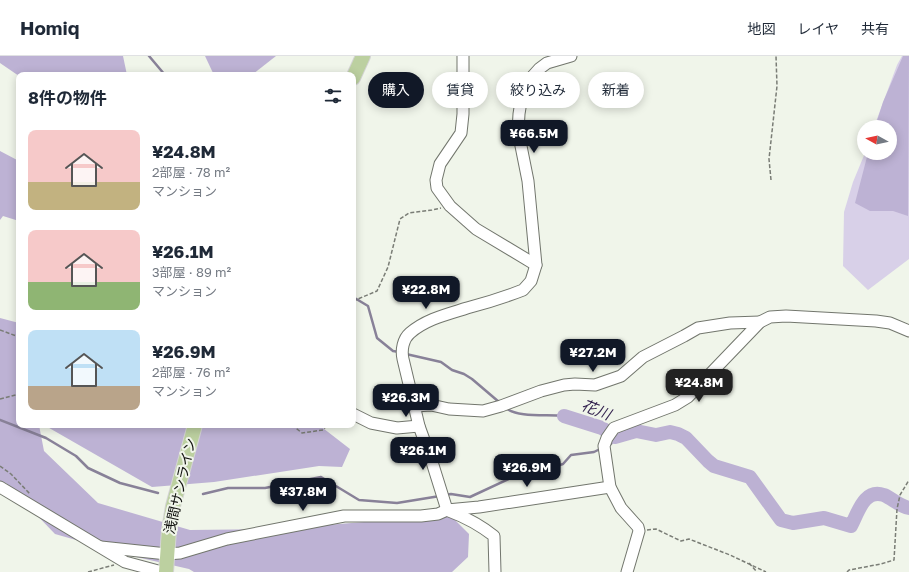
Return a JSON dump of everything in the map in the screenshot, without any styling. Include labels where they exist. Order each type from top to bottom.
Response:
[{"type":"main road","points":[[356,72],[363,56]]},
{"type":"main road","name":"浅間サンライン","points":[[160,571],[167,554],[173,506],[194,428]]},
{"type":"street","points":[[463,56],[463,114],[461,133],[440,164],[436,180],[437,188],[450,206],[476,229],[536,265]]},
{"type":"street","points":[[496,572],[494,536],[484,528],[447,510],[419,426],[402,354],[405,341],[409,333],[423,324],[441,316],[523,290],[531,281],[536,265],[528,181],[518,131],[522,95],[530,79],[539,69],[547,63],[571,56]]},
{"type":"street","points":[[627,572],[639,531],[638,527],[621,508],[610,487],[604,446],[611,432],[619,426],[675,405],[688,397],[760,322],[770,317],[786,316],[876,321],[890,323],[909,331]]},
{"type":"street","points":[[415,406],[431,405],[449,409],[483,411],[541,391],[564,385],[595,385],[621,376],[643,357],[698,328],[730,323],[760,322]]},
{"type":"street","points":[[356,416],[371,423],[397,428],[419,426]]},
{"type":"street","points":[[0,487],[125,562],[160,571]]},
{"type":"street","points":[[101,548],[167,554],[180,553],[227,539],[344,516],[420,516],[438,514],[447,510],[479,507],[610,487]]},
{"type":"path","points":[[771,180],[769,159],[777,86],[776,56]]},
{"type":"path","points":[[356,300],[377,292],[388,267],[400,219],[409,213],[450,206]]},
{"type":"path","points":[[0,330],[16,336]]},
{"type":"path","points":[[0,399],[16,395]]},
{"type":"path","points":[[296,428],[302,433],[323,430],[324,428]]},
{"type":"path","points":[[0,466],[11,474],[29,493],[42,512]]},
{"type":"path","points":[[847,572],[848,570],[894,560],[896,510],[900,495],[909,480]]},
{"type":"path","points":[[639,531],[656,529],[681,541],[689,539],[766,572]]},
{"type":"path","points":[[88,572],[125,562]]},
{"type":"path","points":[[748,563],[757,572]]},
{"type":"shaded area","points":[[0,56],[123,56],[126,72],[16,72],[16,74],[0,63]]},
{"type":"shaded area","points":[[205,56],[276,56],[256,72],[213,72]]},
{"type":"shaded area","points":[[902,56],[909,56],[909,259],[868,290],[843,266],[844,212],[853,182],[862,160],[897,160],[897,120],[877,120],[897,65]]},
{"type":"shaded area","points":[[903,56],[909,56],[908,216],[893,211],[870,211],[855,203],[866,160],[897,160],[897,120],[877,120],[883,102]]},
{"type":"shaded area","points":[[0,151],[16,159],[16,220],[3,216],[0,220]]},
{"type":"shaded area","points":[[0,318],[16,322],[16,428],[40,428],[44,451],[98,503],[190,530],[276,529],[451,516],[469,534],[468,557],[452,572],[194,572],[189,569],[132,556],[55,534],[6,483],[0,482]]},
{"type":"shaded area","points":[[49,428],[323,428],[350,449],[342,467],[319,466],[214,482],[152,487]]},
{"type":"waterway","name":"花川","points":[[149,56],[162,72]]},
{"type":"waterway","name":"花川","points":[[356,299],[368,306],[377,338],[393,351],[399,352]]},
{"type":"waterway","name":"花川","points":[[406,354],[441,362],[452,370],[464,374],[472,379],[499,402]]},
{"type":"waterway","name":"花川","points":[[506,408],[511,411],[525,414],[564,416]]},
{"type":"waterway","name":"花川","points":[[564,416],[602,428],[615,437],[636,431],[656,435],[670,432],[678,434],[686,438],[714,466],[750,477],[781,520],[793,523],[824,518],[851,526],[859,509],[867,498],[871,495],[877,494],[884,495],[902,506],[909,508]]},
{"type":"waterway","points":[[0,420],[16,426]]},
{"type":"waterway","points":[[20,428],[46,438],[76,456],[88,468],[120,483],[158,493]]},
{"type":"waterway","points":[[608,445],[611,444],[615,437]]},
{"type":"waterway","points":[[445,495],[451,494],[470,497],[517,475],[537,472],[563,464],[571,455],[594,452],[602,448]]},
{"type":"waterway","points":[[203,494],[228,488],[265,488],[321,477],[359,500],[397,503],[440,496]]}]
